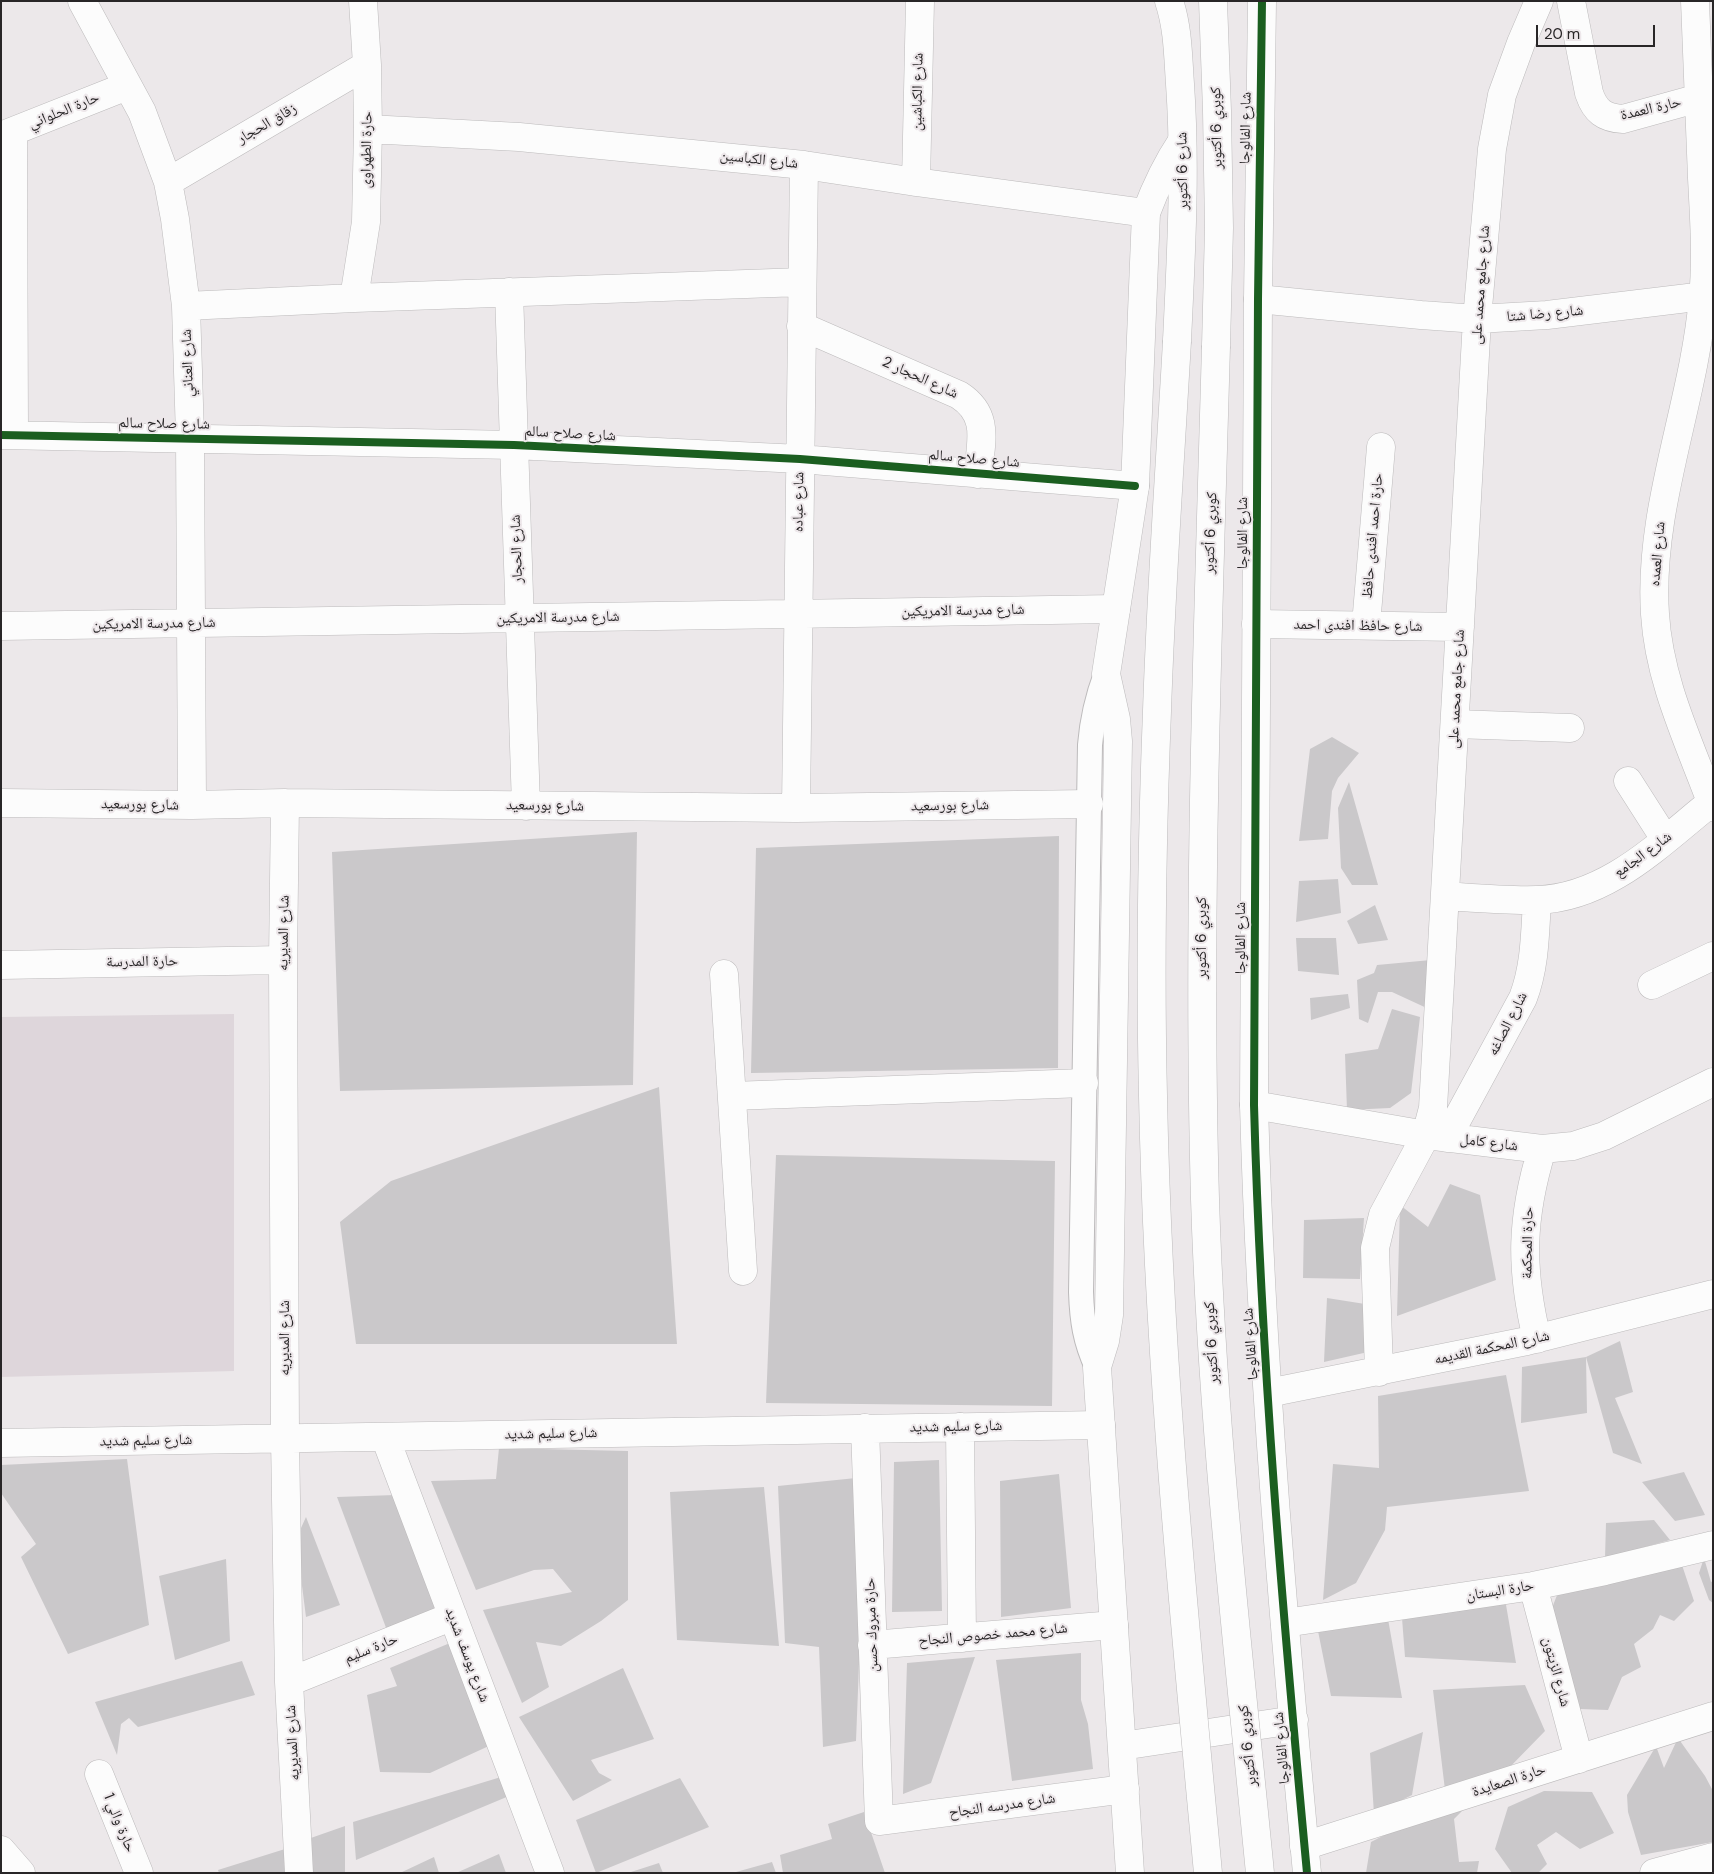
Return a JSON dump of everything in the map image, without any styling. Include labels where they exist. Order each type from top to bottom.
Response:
[{"type":"main road","name":"شارع العناني","points":[[82,1],[142,112],[168,182],[175,219],[186,306],[190,437],[192,805]]},
{"type":"main road","name":"حارة الطهراوى","points":[[354,298],[366,222],[368,129],[363,1]]},
{"type":"main road","name":"شارع الكباشين","points":[[916,182],[920,1]]},
{"type":"main road","name":"شارع 6 أكتوبر","points":[[1169,1],[1174,17],[1182,115],[1183,219],[1156,710],[1151,907],[1153,1097],[1160,1286],[1173,1475],[1208,1873]]},
{"type":"main road","name":"كوبري 6 أكتوبر","points":[[1213,1],[1218,111],[1219,228],[1202,900],[1205,1201],[1212,1352],[1220,1463],[1260,1873]]},
{"type":"main road","name":"شارع الفالوجا","points":[[1262,1],[1258,299],[1254,1105],[1257,1225],[1268,1393],[1285,1623],[1307,1873]]},
{"type":"main road","name":"شارع جامع محمد على","points":[[1379,1372],[1375,1248],[1383,1215],[1437,1136],[1432,1108],[1478,319],[1492,149],[1496,121],[1510,68],[1539,1]]},
{"type":"main road","name":"حارة العمدة","points":[[1571,1],[1589,94],[1593,104],[1600,113],[1612,118],[1623,119],[1699,98]]},
{"type":"main road","name":"شارع العمده","points":[[1695,1],[1708,296],[1658,526],[1654,571],[1655,615],[1661,660],[1673,703],[1712,803]]},
{"type":"main road","name":"زقاق الحجار","points":[[168,182],[367,65]]},
{"type":"main road","name":"حارة الحلواني","points":[[7,134],[127,86]]},
{"type":"main road","name":"شارع الكباسين","points":[[368,129],[519,137],[804,165],[1146,213]]},
{"type":"main road","points":[[7,134],[7,435]]},
{"type":"main road","points":[[1130,1873],[1097,1368],[1105,1342],[1108,1315],[1118,741],[1113,704],[1106,674],[1136,486],[1146,213],[1168,162],[1182,141]]},
{"type":"main road","name":"شارع عباده","points":[[796,808],[804,165]]},
{"type":"main road","points":[[186,306],[802,282]]},
{"type":"main road","name":"شارع الحجار","points":[[509,292],[526,806]]},
{"type":"main road","name":"شارع رضا شتا","points":[[1258,299],[1421,316],[1478,319],[1547,316],[1708,296]]},
{"type":"main road","name":"شارع الحجار 2","points":[[801,326],[959,394],[969,401],[981,422],[978,474]]},
{"type":"main road","name":"شارع صلاح سالم","points":[[7,435],[190,437],[514,445],[800,459],[1136,486]]},
{"type":"main road","name":"حارة احمد افندى حافظ","points":[[1366,625],[1380,447]]},
{"type":"main road","name":"شارع مدرسة الامريكين","points":[[1,626],[1116,609]]},
{"type":"main road","name":"شارع حافظ افندى احمد","points":[[1256,624],[1460,627]]},
{"type":"main road","points":[[1455,724],[1570,728]]},
{"type":"main road","points":[[1628,781],[1666,839]]},
{"type":"main road","name":"شارع بورسعيد","points":[[1,803],[796,808],[1089,804]]},
{"type":"main road","name":"شارع الجامع","points":[[1445,896],[1537,900],[1560,897],[1587,889],[1613,878],[1637,863],[1712,803]]},
{"type":"main road","name":"شارع المديريه","points":[[285,804],[283,960],[286,1438],[290,1682],[299,1873]]},
{"type":"main road","name":"شارع الصاغه","points":[[1437,1136],[1523,998],[1529,983],[1533,959],[1537,900]]},
{"type":"main road","points":[[1652,985],[1713,956]]},
{"type":"main road","name":"حارة المدرسة","points":[[1,965],[283,960]]},
{"type":"main road","points":[[724,974],[742,1271]]},
{"type":"main road","name":"شارع كامل","points":[[1254,1105],[1437,1136],[1542,1148],[1573,1146],[1604,1136],[1713,1082]]},
{"type":"main road","points":[[732,1096],[1084,1083]]},
{"type":"main road","name":"حارة المحكمة","points":[[1537,1339],[1526,1284],[1525,1243],[1527,1211],[1542,1148]]},
{"type":"main road","name":"شارع المحكمة القديمه","points":[[1268,1393],[1537,1339],[1713,1294]]},
{"type":"main road","name":"شارع سليم شديد","points":[[1,1443],[1101,1425]]},
{"type":"main road","points":[[960,1427],[962,1638]]},
{"type":"main road","name":"حارة مبروك حسن","points":[[865,1428],[879,1821]]},
{"type":"main road","name":"شارع يوسف شديد","points":[[385,1437],[550,1873]]},
{"type":"main road","name":"حارة البستان","points":[[1285,1623],[1533,1586],[1605,1571],[1713,1544]]},
{"type":"main road","name":"شارع الزيتون","points":[[1533,1586],[1579,1758]]},
{"type":"main road","name":"حارة سليم","points":[[290,1682],[453,1616]]},
{"type":"main road","name":"شارع محمد خصوص النجاح","points":[[872,1645],[1114,1625]]},
{"type":"main road","name":"حارة الصعايدة","points":[[1304,1846],[1713,1716]]},
{"type":"main road","points":[[1122,1746],[1294,1720]]},
{"type":"main road","name":"حارة والي 1","points":[[100,1774],[139,1873]]},
{"type":"main road","name":"شارع مدرسه النجاح","points":[[879,1821],[1125,1789]]},
{"type":"main road","points":[[1,1850],[21,1873]]},
{"type":"main road","points":[[1654,1873],[1713,1856]]},
{"type":"lane","points":[[1097,1368],[1086,1343],[1082,1318],[1084,1083],[1092,721],[1097,697],[1106,674]]},
{"type":"shaded area","points":[[234,1014],[234,1371],[1,1377],[1,1017]]},
{"type":"building","points":[[1332,737],[1359,753],[1338,778],[1332,791],[1328,839],[1299,841],[1310,749]]},
{"type":"building","points":[[1349,782],[1378,885],[1352,885],[1341,868],[1338,808]]},
{"type":"building","points":[[637,832],[633,1085],[340,1091],[332,852]]},
{"type":"building","points":[[1059,836],[1058,1068],[751,1073],[756,848]]},
{"type":"building","points":[[1338,879],[1341,913],[1296,922],[1299,881]]},
{"type":"building","points":[[1375,905],[1388,940],[1358,944],[1347,921]]},
{"type":"building","points":[[1296,938],[1336,938],[1339,975],[1298,971]]},
{"type":"building","points":[[1431,960],[1431,1010],[1392,992],[1378,992],[1368,1023],[1359,1019],[1357,980],[1374,973],[1377,965]]},
{"type":"building","points":[[1348,994],[1350,1008],[1311,1020],[1310,998]]},
{"type":"building","points":[[1392,1009],[1420,1017],[1411,1093],[1390,1108],[1347,1110],[1345,1054],[1378,1049]]},
{"type":"building","points":[[659,1087],[677,1344],[356,1344],[340,1222],[391,1181]]},
{"type":"building","points":[[776,1155],[1055,1161],[1052,1406],[766,1403]]},
{"type":"building","points":[[1450,1184],[1480,1195],[1496,1280],[1397,1316],[1400,1205],[1428,1227]]},
{"type":"building","points":[[1364,1218],[1360,1279],[1303,1278],[1304,1220]]},
{"type":"building","points":[[1327,1298],[1365,1304],[1368,1352],[1324,1362]]},
{"type":"building","points":[[1620,1341],[1633,1392],[1615,1398],[1642,1464],[1613,1453],[1586,1357]]},
{"type":"building","points":[[1586,1357],[1587,1413],[1521,1423],[1522,1367]]},
{"type":"building","points":[[1506,1375],[1529,1491],[1387,1507],[1385,1530],[1356,1583],[1323,1600],[1333,1464],[1379,1468],[1378,1396]]},
{"type":"building","points":[[499,1448],[628,1451],[628,1600],[601,1621],[561,1646],[536,1642],[549,1687],[522,1703],[483,1610],[572,1592],[553,1569],[534,1570],[476,1590],[431,1481],[496,1479]]},
{"type":"building","points":[[127,1459],[149,1625],[68,1654],[21,1557],[36,1544],[1,1493],[1,1465]]},
{"type":"building","points":[[939,1460],[942,1611],[892,1612],[894,1462]]},
{"type":"building","points":[[1684,1472],[1705,1515],[1675,1521],[1642,1482]]},
{"type":"building","points":[[1059,1474],[1071,1608],[1001,1617],[1000,1481]]},
{"type":"building","points":[[856,1478],[862,1588],[856,1741],[823,1747],[819,1647],[785,1643],[778,1486]]},
{"type":"building","points":[[764,1487],[779,1646],[677,1640],[670,1492]]},
{"type":"building","points":[[395,1495],[440,1612],[388,1633],[337,1497]]},
{"type":"building","points":[[306,1517],[340,1605],[306,1617],[296,1539]]},
{"type":"building","points":[[1654,1520],[1670,1540],[1605,1558],[1606,1523]]},
{"type":"building","points":[[1704,1558],[1711,1582],[1713,1581],[1713,1603],[1709,1600],[1699,1573]]},
{"type":"building","points":[[226,1559],[230,1641],[175,1660],[159,1576]]},
{"type":"building","points":[[1682,1565],[1694,1601],[1674,1621],[1660,1615],[1653,1629],[1634,1644],[1641,1667],[1622,1677],[1608,1710],[1580,1709],[1561,1648],[1552,1608],[1559,1590]]},
{"type":"building","points":[[1505,1599],[1516,1663],[1405,1657],[1402,1618]]},
{"type":"building","points":[[1388,1619],[1402,1698],[1331,1696],[1318,1631]]},
{"type":"building","points":[[450,1643],[491,1745],[430,1773],[380,1772],[367,1695],[397,1686],[390,1668]]},
{"type":"building","points":[[1081,1653],[1081,1700],[1088,1724],[1093,1769],[1012,1781],[996,1660]]},
{"type":"building","points":[[975,1657],[931,1783],[903,1794],[907,1663]]},
{"type":"building","points":[[242,1661],[255,1695],[138,1727],[129,1718],[121,1724],[117,1755],[95,1702]]},
{"type":"building","points":[[623,1668],[654,1739],[591,1760],[599,1773],[612,1780],[573,1801],[519,1717]]},
{"type":"building","points":[[1525,1685],[1545,1731],[1507,1770],[1445,1790],[1433,1690]]},
{"type":"building","points":[[1423,1732],[1412,1795],[1374,1814],[1370,1753]]},
{"type":"building","points":[[1678,1738],[1705,1776],[1713,1791],[1713,1842],[1641,1855],[1628,1812],[1627,1795],[1656,1746],[1664,1768]]},
{"type":"building","points":[[501,1777],[509,1796],[356,1860],[353,1822]]},
{"type":"building","points":[[680,1778],[709,1827],[596,1873],[576,1820]]},
{"type":"building","points":[[1544,1791],[1592,1792],[1614,1833],[1580,1849],[1556,1832],[1537,1845],[1547,1864],[1538,1873],[1512,1873],[1495,1849],[1508,1807]]},
{"type":"building","points":[[1466,1807],[1454,1819],[1459,1862],[1479,1861],[1477,1873],[1366,1873],[1371,1842],[1410,1822]]},
{"type":"building","points":[[864,1812],[885,1873],[783,1873],[780,1855],[832,1839],[828,1824]]},
{"type":"building","points":[[345,1826],[345,1873],[311,1873],[308,1839]]},
{"type":"building","points":[[285,1849],[287,1873],[219,1873],[218,1870]]},
{"type":"building","points":[[499,1854],[506,1873],[456,1873]]},
{"type":"building","points":[[434,1857],[439,1873],[400,1873]]},
{"type":"building","points":[[772,1862],[776,1873],[736,1873],[736,1872]]},
{"type":"building","points":[[659,1863],[663,1873],[631,1873],[631,1872]]},
{"type":"cycle path","points":[[1262,1],[1258,299],[1254,1105],[1257,1201],[1274,1489],[1307,1873]]},
{"type":"cycle path","points":[[1,435],[514,445],[800,459],[1135,486]]}]
